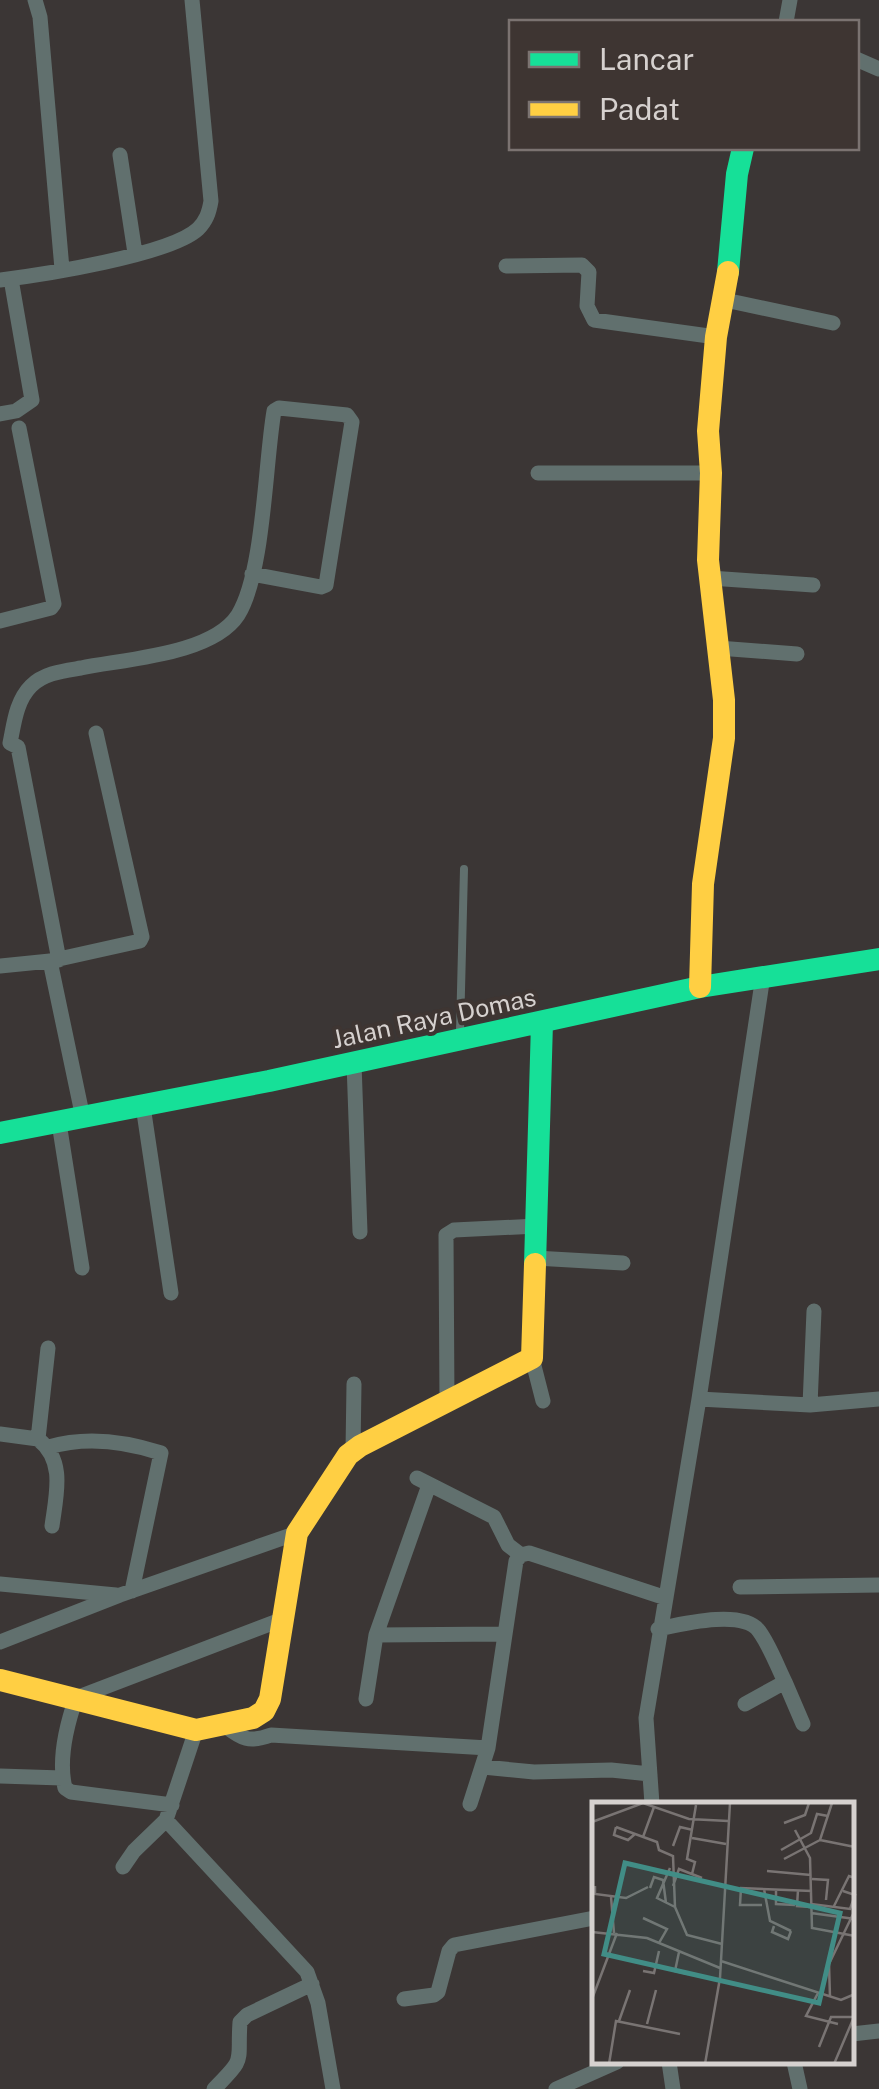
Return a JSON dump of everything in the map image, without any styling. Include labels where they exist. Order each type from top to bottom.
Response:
[{"type":"main road","points":[[700,988],[703,884],[724,738],[724,700],[710,578],[708,431],[716,337],[725,300],[743,150]]},
{"type":"main road","name":"Jalan Raya Domas","points":[[0,1134],[700,988],[879,959]]},
{"type":"main road","points":[[0,1680],[196,1730],[253,1718],[264,1711],[270,1698],[297,1533],[353,1450],[532,1358],[542,1023]]},
{"type":"street","points":[[35,0],[40,17],[62,269]]},
{"type":"street","points":[[0,414],[16,412],[32,400],[6,279],[173,244],[200,227],[208,215],[211,202],[192,0]]},
{"type":"street","points":[[120,155],[135,253]]},
{"type":"street","points":[[506,266],[582,264],[588,272],[587,306],[594,320],[716,337]]},
{"type":"street","points":[[725,300],[833,323]]},
{"type":"street","points":[[83,1118],[18,747],[5,744],[19,704],[31,686],[52,673],[186,648],[224,630],[247,596],[274,411],[279,408],[348,415],[352,422],[326,585],[252,574]]},
{"type":"street","points":[[0,621],[54,604],[19,428]]},
{"type":"street","points":[[538,473],[710,473]]},
{"type":"street","points":[[710,578],[812,585]]},
{"type":"street","points":[[718,648],[798,654]]},
{"type":"street","points":[[0,966],[54,960],[137,943],[142,936],[96,732]]},
{"type":"street","points":[[652,1802],[646,1718],[763,976]]},
{"type":"street","points":[[354,1063],[360,1232]]},
{"type":"street","points":[[143,1106],[171,1293]]},
{"type":"street","points":[[59,1122],[82,1268]]},
{"type":"street","points":[[447,1402],[446,1235],[454,1230],[537,1226]]},
{"type":"street","points":[[535,1258],[624,1263]]},
{"type":"street","points":[[810,1404],[814,1311]]},
{"type":"street","points":[[48,1348],[44,1443],[58,1475],[52,1526]]},
{"type":"street","points":[[532,1358],[544,1401]]},
{"type":"street","points":[[353,1450],[354,1384]]},
{"type":"street","points":[[699,1398],[810,1404],[879,1399]]},
{"type":"street","points":[[0,1434],[44,1443],[110,1442],[161,1453],[126,1593]]},
{"type":"street","points":[[366,1699],[376,1634],[423,1481],[494,1517],[508,1546],[521,1554],[529,1553],[666,1598]]},
{"type":"street","points":[[0,1642],[297,1533]]},
{"type":"street","points":[[470,1804],[488,1748],[516,1561],[521,1554]]},
{"type":"street","points":[[0,1584],[126,1593]]},
{"type":"street","points":[[740,1587],[879,1585]]},
{"type":"street","points":[[283,1619],[76,1698],[65,1741],[62,1778],[71,1792],[169,1812],[297,1959],[312,1984],[333,2089]]},
{"type":"street","points":[[658,1629],[702,1620],[748,1621],[758,1629],[803,1724]]},
{"type":"street","points":[[376,1634],[505,1634]]},
{"type":"street","points":[[745,1704],[785,1682]]},
{"type":"street","points":[[224,1725],[242,1740],[254,1741],[271,1735],[488,1748]]},
{"type":"street","points":[[123,1868],[169,1812],[196,1730]]},
{"type":"street","points":[[484,1767],[520,1772],[611,1770],[650,1774]]},
{"type":"street","points":[[0,1776],[62,1778]]},
{"type":"street","points":[[404,1999],[438,1992],[454,1945],[592,1918]]},
{"type":"street","points":[[236,2089],[242,2054],[240,2022],[312,1984]]},
{"type":"street","points":[[854,2034],[879,2032]]},
{"type":"street","points":[[214,2089],[239,2064]]},
{"type":"street","points":[[556,2089],[612,2064]]},
{"type":"street","points":[[668,2064],[674,2089]]},
{"type":"street","points":[[794,2064],[800,2089]]},
{"type":"lane","points":[[460,1040],[464,869]]},
{"type":"traffic: fast","points":[[728,272],[743,150]]},
{"type":"traffic: fast","points":[[0,1133],[269,1081],[700,987],[879,959]]},
{"type":"traffic: fast","points":[[535,1264],[542,1023]]},
{"type":"traffic: slow","points":[[700,987],[703,884],[724,738],[724,700],[708,560],[708,431],[716,337],[728,272]]},
{"type":"traffic: slow","points":[[0,1680],[196,1730],[253,1718],[264,1711],[270,1699],[297,1533],[348,1455],[360,1446],[532,1358],[535,1264]]}]
